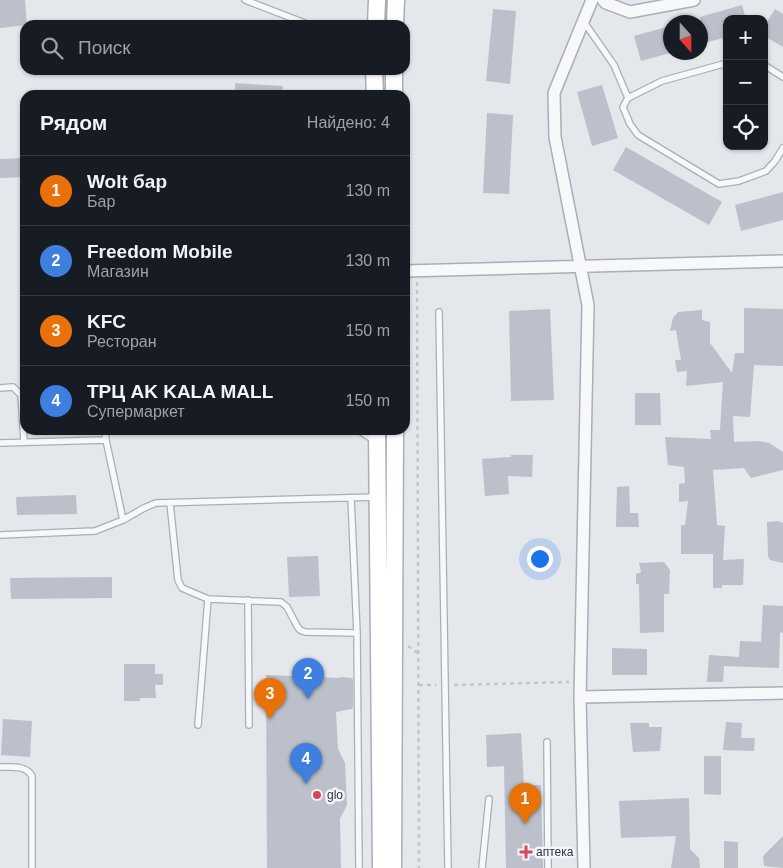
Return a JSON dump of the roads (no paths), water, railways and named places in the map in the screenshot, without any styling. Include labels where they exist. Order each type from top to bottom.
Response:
[{"type":"main road","points":[[376,20],[378,0]]},
{"type":"main road","points":[[395,20],[396,0]]},
{"type":"main road","points":[[374,75],[374,90]]},
{"type":"main road","points":[[394,75],[394,90]]},
{"type":"main road","points":[[393,868],[395,435]]},
{"type":"main road","points":[[376,436],[381,868]]},
{"type":"street","points":[[584,868],[580,682],[588,305],[555,137],[554,94],[592,0]]},
{"type":"street","points":[[603,0],[606,3],[630,12],[694,0]]},
{"type":"street","points":[[411,271],[783,261]]},
{"type":"street","points":[[580,697],[783,693]]},
{"type":"lane","points":[[245,0],[297,20]]},
{"type":"lane","points":[[584,22],[614,66],[628,98]]},
{"type":"lane","points":[[723,64],[662,81],[628,98],[623,107],[630,124],[638,135],[719,184],[739,181],[766,171],[783,148]]},
{"type":"lane","points":[[768,68],[783,77]]},
{"type":"lane","points":[[439,312],[448,868]]},
{"type":"lane","points":[[0,388],[13,388],[20,394]]},
{"type":"lane","points":[[24,435],[24,442]]},
{"type":"lane","points":[[106,435],[123,520]]},
{"type":"lane","points":[[0,443],[106,440]]},
{"type":"lane","points":[[0,536],[96,530],[123,520],[156,503],[377,497]]},
{"type":"lane","points":[[351,498],[357,633],[359,868]]},
{"type":"lane","points":[[170,503],[180,585],[182,588],[208,599],[281,602],[285,604],[297,626],[306,632],[357,633]]},
{"type":"lane","points":[[198,725],[208,599]]},
{"type":"lane","points":[[248,600],[249,725]]},
{"type":"lane","points":[[547,742],[548,868]]},
{"type":"lane","points":[[0,766],[24,768],[32,776],[32,868]]},
{"type":"lane","points":[[482,868],[489,799]]},
{"type":"place","name":"Freedom Mobile","points":[[308,699]]},
{"type":"place","name":"KFC","points":[[270,719]]},
{"type":"place","name":"ТРЦ AK KALA MALL","points":[[306,784]]},
{"type":"place","name":"glo","points":[[317,795]]},
{"type":"place","name":"Wolt бар","points":[[525,824]]},
{"type":"place","name":"аптека","points":[[526,852]]}]
